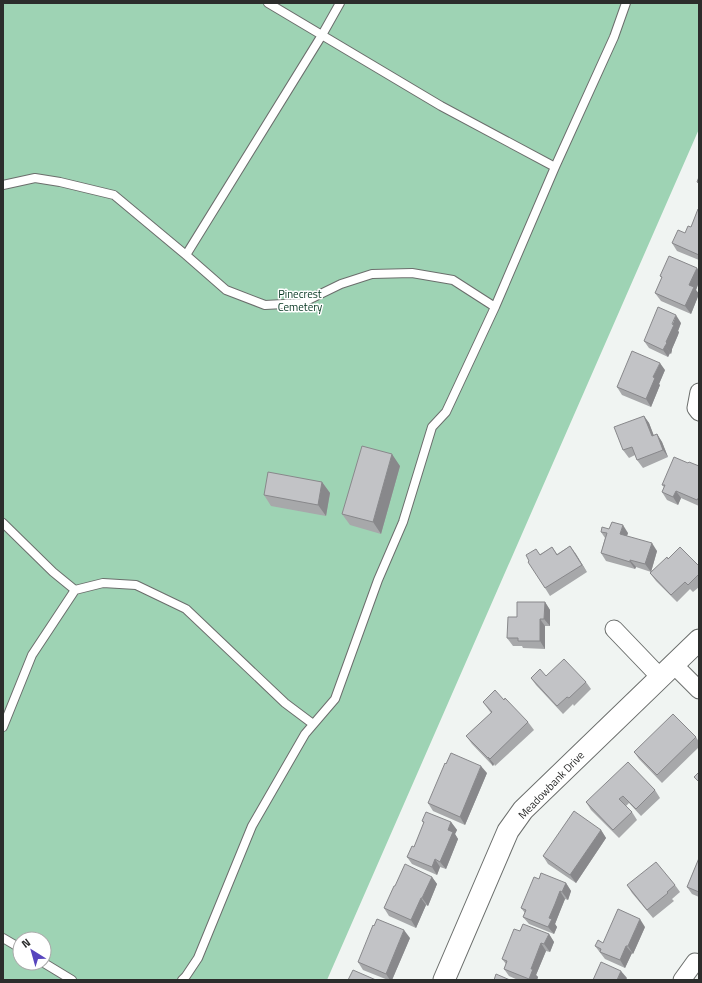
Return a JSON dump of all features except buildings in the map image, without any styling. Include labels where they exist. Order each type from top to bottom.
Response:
[{"type":"street","points":[[699,392],[696,408],[699,412]]},
{"type":"street","points":[[614,628],[666,671],[699,690]]},
{"type":"street","name":"Meadowbank Drive","points":[[444,980],[508,831],[523,810],[699,640]]},
{"type":"street","points":[[682,980],[695,962],[699,963]]},
{"type":"lane","points":[[268,3],[441,106],[555,167]]},
{"type":"lane","points":[[186,255],[322,35],[340,3]]},
{"type":"lane","points":[[182,980],[198,958],[252,826],[305,734],[335,699],[378,580],[403,522],[432,427],[446,412],[495,307],[555,167],[614,37],[626,3]]},
{"type":"lane","points":[[3,185],[35,178],[60,182],[114,195],[226,290],[265,305],[302,303],[341,284],[372,274],[412,272],[453,280],[495,307]]},
{"type":"lane","points":[[3,523],[53,572],[75,590]]},
{"type":"lane","points":[[3,727],[32,654],[75,590],[103,583],[136,585],[186,609],[285,703],[313,724]]},
{"type":"lane","points":[[3,938],[12,943]]},
{"type":"lane","points":[[52,968],[72,980]]},
{"type":"green space","name":"Pinecrest Cemetery","points":[[3,3],[699,3],[699,129],[327,980],[3,980]]}]
